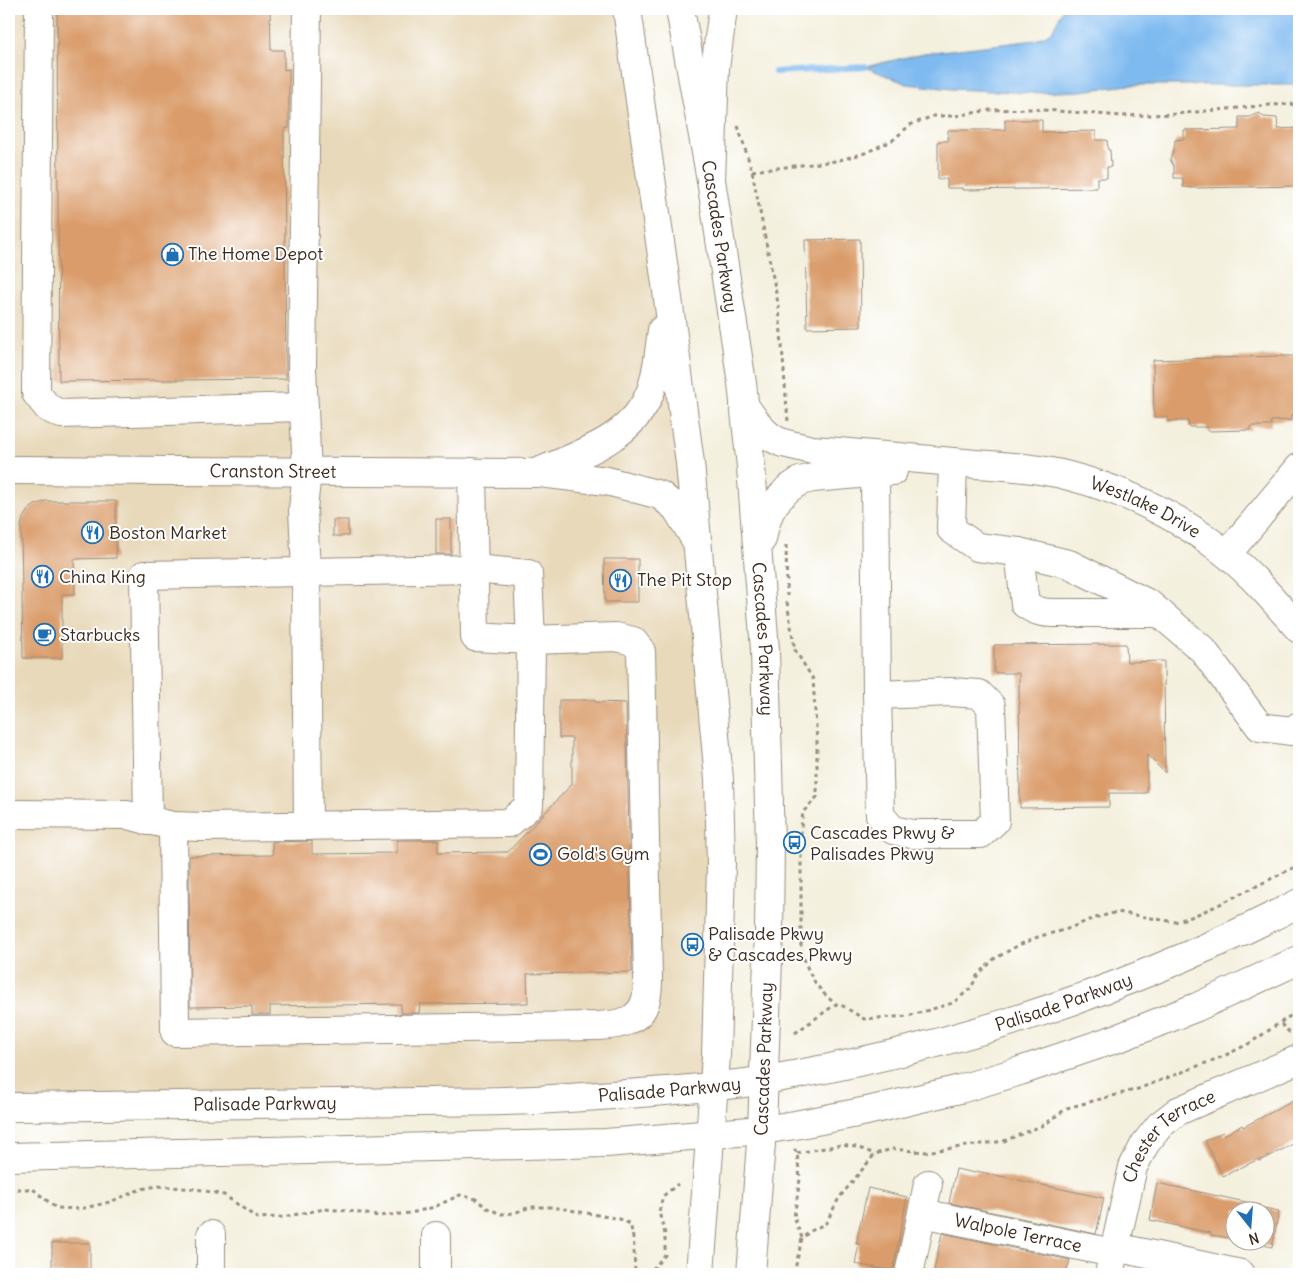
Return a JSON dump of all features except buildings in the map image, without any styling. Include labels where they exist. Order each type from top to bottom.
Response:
[{"type":"main road","points":[[39,9],[36,393],[48,408],[61,414],[304,407]]},
{"type":"main road","points":[[307,9],[302,370],[307,472],[304,508],[308,826]]},
{"type":"main road","points":[[626,9],[668,291],[690,463],[719,779],[721,866],[714,1086],[700,1274]]},
{"type":"main road","name":"Cascades Parkway","points":[[680,9],[711,180],[744,404],[751,467],[765,650],[770,844],[769,940],[762,1130],[751,1274]]},
{"type":"main road","points":[[711,180],[715,68],[723,9]]},
{"type":"main road","points":[[536,473],[588,451],[616,435],[636,417],[650,392],[658,365],[668,291]]},
{"type":"main road","name":"Westlake Drive","points":[[744,404],[759,427],[773,440],[785,435],[812,450],[1022,467],[1068,476],[1112,489],[1180,521],[1227,554],[1250,575],[1299,629]]},
{"type":"main road","points":[[954,462],[951,529],[977,547],[1019,552],[1069,564],[1149,604],[1203,650],[1260,726],[1292,730],[1299,726]]},
{"type":"main road","name":"Westlake Drive","points":[[758,555],[766,520],[773,505],[788,489],[800,481],[812,478],[875,474],[954,462]]},
{"type":"main road","points":[[1227,554],[1299,468]]},
{"type":"main road","name":"Cranston Street","points":[[9,470],[536,473],[607,481],[660,495],[676,508],[698,543]]},
{"type":"main road","points":[[9,814],[128,815],[160,824],[308,826],[509,823],[529,806],[531,640],[528,574],[474,569],[144,575],[160,824],[175,1032],[598,1026],[620,1025],[638,1016],[646,1000],[648,978],[641,651],[634,641],[616,637],[531,640],[475,637],[474,569],[472,472]]},
{"type":"main road","points":[[875,474],[877,695],[880,815],[892,830],[899,832],[912,834],[981,834],[995,822],[991,706],[979,694],[952,692],[877,695]]},
{"type":"main road","points":[[1019,552],[1025,604],[1034,610],[1041,613],[1160,613]]},
{"type":"main road","name":"Palisade Parkway","points":[[9,1107],[533,1100],[763,1081],[860,1062],[1006,1023],[1174,962],[1266,921],[1299,903]]},
{"type":"main road","points":[[9,1157],[606,1143],[762,1130],[867,1112],[960,1089],[1020,1071],[1121,1037],[1188,1011],[1299,960]]},
{"type":"main road","name":"Chester Terrace","points":[[1112,1258],[1133,1167],[1144,1144],[1160,1125],[1178,1111],[1299,1059]]},
{"type":"main road","points":[[909,1274],[928,1184]]},
{"type":"main road","name":"Walpole Terrace","points":[[922,1213],[1112,1258],[1242,1274]]},
{"type":"main road","points":[[211,1235],[211,1274]]},
{"type":"main road","points":[[436,1236],[436,1274]]},
{"type":"path","points":[[752,171],[836,161],[865,153],[892,140],[910,125],[933,116],[955,116],[990,110],[1032,110],[1122,116],[1175,114],[1299,104]]},
{"type":"path","points":[[738,121],[739,131],[752,171],[778,308],[789,417],[785,435]]},
{"type":"path","points":[[786,544],[787,600],[791,631],[795,650],[813,679],[817,742],[816,797],[803,812],[801,827],[801,946],[804,960],[811,976],[829,999],[836,1004],[843,1006],[864,1019],[908,1016],[952,1003],[971,988],[976,976],[994,959],[1040,936],[1065,930],[1092,919],[1117,912],[1174,922],[1224,903],[1299,865]]},
{"type":"path","points":[[795,1033],[836,1004]]},
{"type":"path","points":[[802,1238],[811,1230],[826,1223],[839,1198],[875,1154],[892,1149],[924,1152],[1004,1141],[1044,1125],[1067,1108],[1138,1088],[1224,1056],[1281,1024],[1299,1010]]},
{"type":"path","points":[[1281,1024],[1290,1032],[1299,1031]]},
{"type":"path","points":[[797,1153],[841,1146],[857,1147],[875,1154]]},
{"type":"path","points":[[794,1149],[797,1153],[800,1179],[794,1217],[802,1238],[794,1274]]},
{"type":"path","points":[[646,1274],[665,1256],[665,1234],[659,1212],[663,1196],[678,1184]]},
{"type":"path","points":[[9,1189],[33,1189],[56,1208],[80,1209],[110,1202],[141,1189],[157,1186],[197,1189],[224,1195],[257,1218],[282,1217],[325,1209],[378,1216],[411,1213],[434,1207],[460,1196],[476,1198],[487,1208],[501,1214],[514,1213],[530,1207],[553,1207],[620,1219],[630,1224],[634,1238],[635,1274]]},
{"type":"shaded area","points":[[9,9],[627,9],[719,779],[714,1086],[9,1107]]},
{"type":"water","points":[[1063,9],[1299,9],[1299,85],[1129,85],[1081,91],[1032,93],[952,89],[907,84],[865,67],[924,53],[1036,40],[1052,32]]},
{"type":"waterway","points":[[775,72],[865,67]]},
{"type":"place","name":"The Home Depot","points":[[172,254]]},
{"type":"place","name":"Boston Market","points":[[93,533]]},
{"type":"place","name":"China King","points":[[43,577]]},
{"type":"place","name":"The Pit Stop","points":[[621,580]]},
{"type":"place","name":"Starbucks","points":[[44,635]]},
{"type":"place","name":"Cascades Pkwy & Palisades Pkwy","points":[[794,843]]},
{"type":"place","name":"Gold's Gym","points":[[541,854]]},
{"type":"place","name":"Palisade Pkwy & Cascades Pkwy","points":[[692,944]]}]
